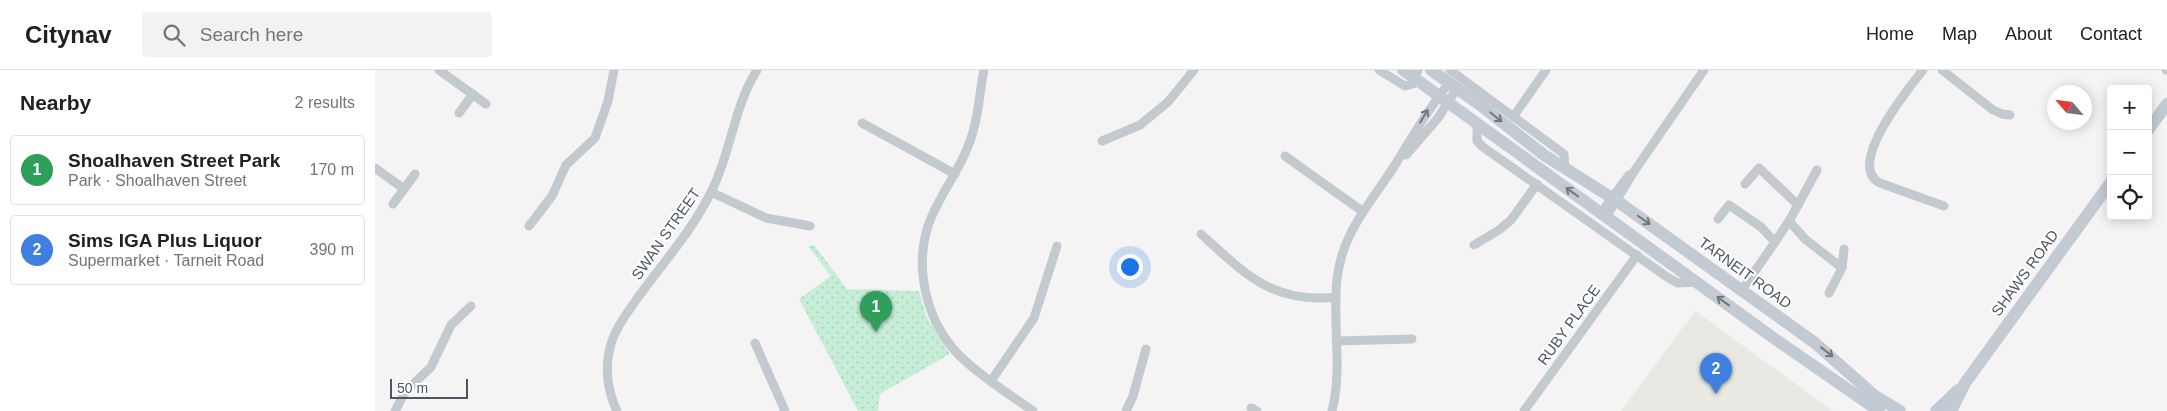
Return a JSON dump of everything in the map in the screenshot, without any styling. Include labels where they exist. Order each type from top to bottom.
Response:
[{"type":"main road","points":[[1403,70],[1417,75],[1443,99],[1775,339],[1879,411]]},
{"type":"main road","name":"TARNEIT ROAD","points":[[1431,70],[1452,80],[1565,169],[1614,199],[1788,323],[1838,360],[1875,396],[1900,411]]},
{"type":"main road","points":[[2152,125],[2167,104]]},
{"type":"main road","name":"SHAWS ROAD","points":[[1951,411],[1965,384],[2107,188]]},
{"type":"main road","points":[[1750,321],[1762,305]]},
{"type":"main road","points":[[1775,339],[1788,323]]},
{"type":"main road","name":"SHAWS ROAD","points":[[1936,411],[1965,384]]},
{"type":"street","points":[[440,70],[487,104]]},
{"type":"street","points":[[529,226],[552,196],[566,165],[595,138],[608,101],[614,70]]},
{"type":"street","name":"SWAN STREET","points":[[616,409],[610,391],[607,366],[616,331],[711,192],[746,93],[757,70]]},
{"type":"street","points":[[983,70],[975,125],[955,174],[928,227],[923,256],[925,289],[934,317],[953,348],[991,381],[1033,411]]},
{"type":"street","points":[[1102,141],[1140,125],[1168,102],[1193,70]]},
{"type":"street","points":[[1379,70],[1400,85],[1409,86],[1417,75]]},
{"type":"street","points":[[1513,117],[1546,70]]},
{"type":"street","points":[[1603,215],[1704,70]]},
{"type":"street","points":[[1923,70],[1886,120],[1869,162],[1870,176],[1880,183],[1944,206]]},
{"type":"street","points":[[1943,70],[1993,110],[2010,115]]},
{"type":"street","points":[[1332,411],[1337,383],[1336,297],[1339,263],[1344,247],[1362,210],[1393,168],[1427,132],[1452,80]]},
{"type":"street","name":"TARNEIT ROAD","points":[[1452,80],[1513,117],[1564,154],[1565,169]]},
{"type":"street","points":[[459,113],[473,94]]},
{"type":"street","points":[[862,122],[955,174]]},
{"type":"street","points":[[1477,123],[1478,143],[1675,282],[1696,282]]},
{"type":"street","points":[[1285,156],[1362,210]]},
{"type":"street","points":[[375,168],[404,189]]},
{"type":"street","points":[[1745,184],[1759,168],[1798,205]]},
{"type":"street","points":[[1742,290],[1789,221],[1817,170]]},
{"type":"street","points":[[393,204],[415,174]]},
{"type":"street","points":[[1474,245],[1499,230],[1511,220],[1537,184]]},
{"type":"street","points":[[711,192],[766,218],[810,226]]},
{"type":"street","points":[[1718,218],[1729,205],[1761,227],[1775,242]]},
{"type":"street","points":[[1789,221],[1805,239],[1843,268]]},
{"type":"street","points":[[1201,234],[1247,275],[1264,286],[1289,294],[1323,298],[1336,297]]},
{"type":"street","points":[[991,381],[1034,318],[1057,246]]},
{"type":"street","points":[[1829,293],[1843,268],[1844,248]]},
{"type":"street","name":"RUBY PLACE","points":[[1524,411],[1637,255]]},
{"type":"street","points":[[395,411],[405,392],[431,367],[451,325],[471,306]]},
{"type":"street","points":[[1337,341],[1412,339]]},
{"type":"street","points":[[755,343],[785,411]]},
{"type":"street","points":[[1126,411],[1146,349]]},
{"type":"street","points":[[605,411],[616,409]]},
{"type":"shaded area","points":[[1695,311],[1833,411],[1621,411]]},
{"type":"green space","points":[[814,245],[847,289],[919,291],[927,318],[950,354],[880,394],[878,411],[858,411],[799,299],[831,276],[808,246]]},
{"type":"place","name":"Shoalhaven Street Park","points":[[876,332]]},
{"type":"place","name":"Sims IGA Plus Liquor","points":[[1716,394]]}]
